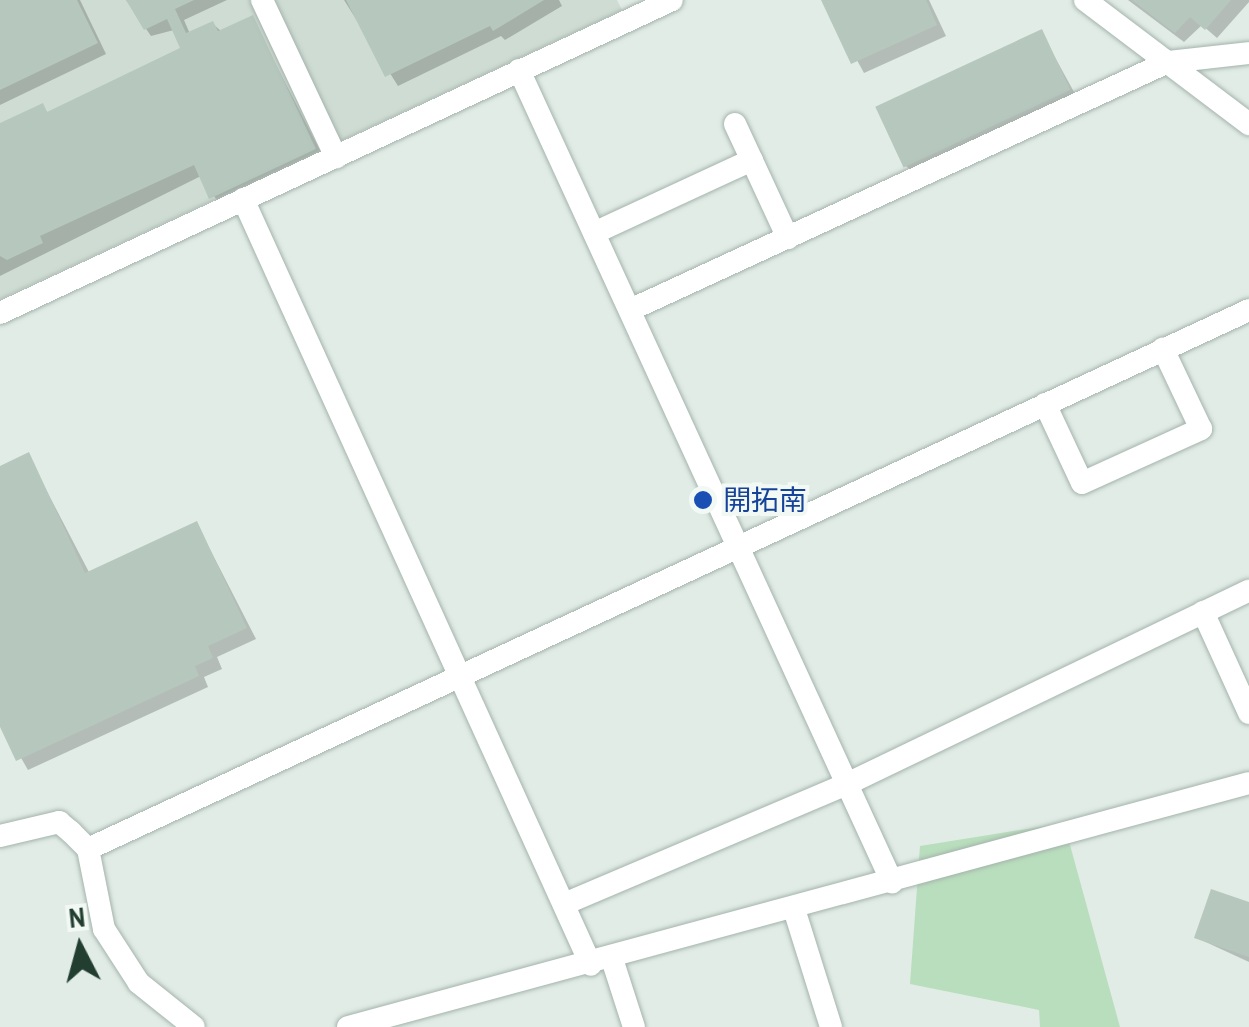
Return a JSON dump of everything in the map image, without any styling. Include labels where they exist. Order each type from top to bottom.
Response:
[{"type":"street","points":[[262,0],[336,157]]},
{"type":"street","points":[[0,313],[519,70],[627,9],[672,0]]},
{"type":"street","points":[[1085,0],[1249,124]]},
{"type":"street","points":[[630,310],[1168,62],[1249,53]]},
{"type":"street","points":[[519,70],[892,882]]},
{"type":"street","points":[[735,124],[788,238]]},
{"type":"street","points":[[594,233],[752,160]]},
{"type":"street","points":[[243,200],[464,676],[564,904],[601,962],[634,1027]]},
{"type":"street","points":[[88,849],[1249,310]]},
{"type":"street","points":[[1045,404],[1082,484],[1200,429],[1164,350]]},
{"type":"street","points":[[564,904],[846,785],[1249,591]]},
{"type":"street","points":[[1203,612],[1249,712]]},
{"type":"street","points":[[348,1027],[601,962],[1249,784]]},
{"type":"street","points":[[0,836],[59,822],[88,849],[104,930],[139,984],[194,1027]]},
{"type":"street","points":[[794,909],[831,1027]]},
{"type":"shaded area","points":[[0,0],[617,0],[622,10],[0,299]]},
{"type":"green space","points":[[1064,823],[1120,1027],[1040,1027],[1039,1010],[910,984],[920,846]]},
{"type":"building","points":[[0,0],[77,0],[98,43],[0,90]]},
{"type":"building","points":[[126,0],[194,0],[175,9],[186,33],[213,21],[218,31],[253,15],[316,149],[209,199],[194,165],[40,236],[43,243],[7,260],[0,256],[0,123],[43,103],[47,112],[180,48],[167,19],[144,30]]},
{"type":"building","points":[[346,0],[544,0],[493,31],[490,26],[385,77]]},
{"type":"building","points":[[821,0],[926,0],[937,25],[851,64]]},
{"type":"building","points":[[1132,0],[1231,0],[1205,30],[1190,17],[1175,33]]},
{"type":"building","points":[[1042,29],[1070,90],[904,167],[875,107]]},
{"type":"building","points":[[29,452],[85,573],[197,521],[247,628],[208,646],[213,658],[195,666],[199,676],[16,761],[0,727],[0,466]]},
{"type":"building","points":[[1211,889],[1249,902],[1249,957],[1194,938]]},
{"type":"place","name":"開拓南","points":[[703,500]]}]
